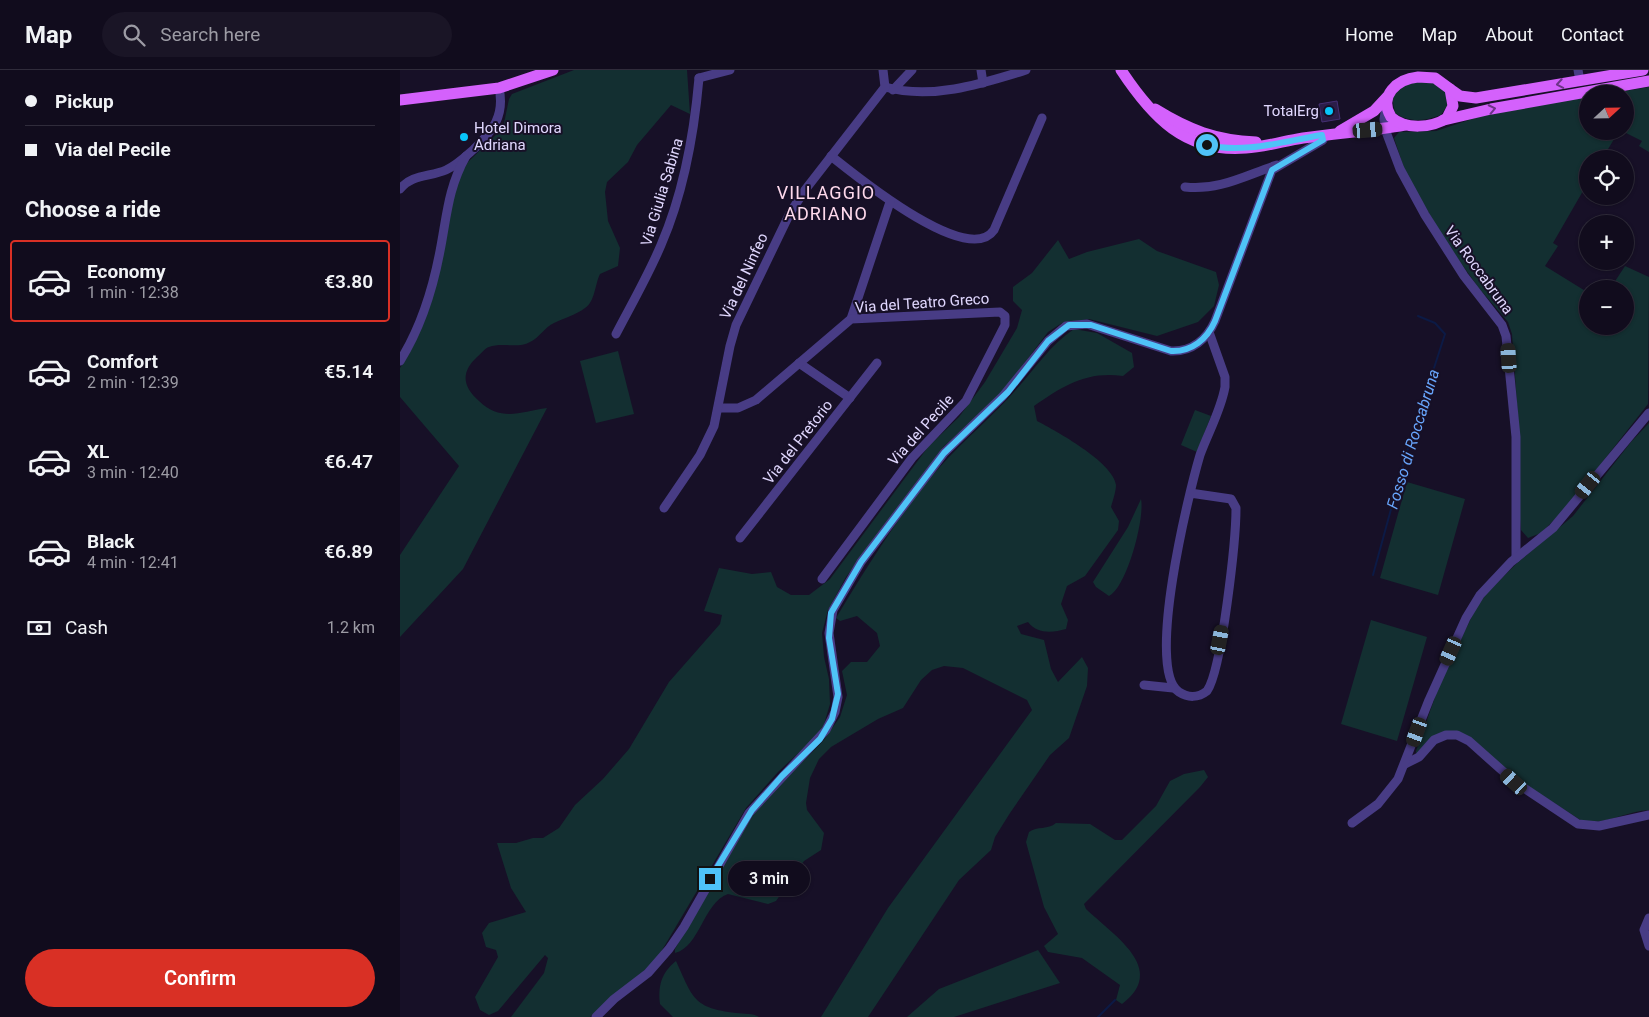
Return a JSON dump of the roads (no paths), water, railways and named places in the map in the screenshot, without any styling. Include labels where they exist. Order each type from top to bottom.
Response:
[{"type":"main road","points":[[400,100],[499,88],[553,70]]},
{"type":"main road","points":[[1121,70],[1156,117],[1170,128],[1202,144],[1234,149],[1406,125],[1425,125],[1490,109],[1649,81]]},
{"type":"main road","points":[[1328,135],[1374,111],[1387,102],[1397,84],[1426,70]]},
{"type":"main road","points":[[1441,70],[1448,86],[1453,106],[1450,115],[1444,120]]},
{"type":"main road","points":[[1412,77],[1435,78],[1464,98],[1476,98],[1579,75],[1643,70]]},
{"type":"main road","points":[[1387,102],[1391,117],[1406,125]]},
{"type":"street","points":[[697,74],[730,70]]},
{"type":"street","points":[[883,70],[889,89],[916,92],[947,90],[983,83],[1026,70]]},
{"type":"street","name":"Via del Ninfeo","points":[[664,508],[704,449],[714,426],[720,408],[730,342],[740,316],[793,208],[832,156],[889,89],[912,70]]},
{"type":"street","points":[[981,70],[983,83]]},
{"type":"street","name":"Via Giulia Sabina","points":[[616,334],[658,253],[672,214],[693,141],[697,74]]},
{"type":"street","points":[[400,189],[409,181],[445,170],[466,156],[493,130],[498,119],[501,103],[499,88]]},
{"type":"street","points":[[1385,129],[1384,118],[1387,102]]},
{"type":"street","points":[[832,156],[890,202],[918,219],[946,231],[970,237],[988,236],[995,228],[1042,118]]},
{"type":"street","name":"Via Roccabruna","points":[[1385,129],[1400,169],[1424,215],[1458,267],[1499,320],[1506,333],[1516,437],[1516,558]]},
{"type":"street","points":[[1185,187],[1204,188],[1219,186],[1282,163],[1314,147],[1328,135]]},
{"type":"street","points":[[400,362],[411,340],[427,297],[439,256],[450,190],[466,156]]},
{"type":"street","points":[[596,1017],[614,999],[648,972],[669,949],[684,927],[747,816],[766,793],[826,730],[835,712],[838,697],[829,633],[833,610],[861,562],[944,453],[1004,396],[1045,344],[1066,326],[1087,324],[1175,351],[1195,345],[1209,332],[1266,182],[1272,170],[1282,163]]},
{"type":"street","points":[[851,319],[890,202]]},
{"type":"street","name":"Via del Teatro Greco","points":[[720,408],[738,408],[750,404],[771,390],[799,363],[851,319],[998,312],[1005,316]]},
{"type":"street","name":"Via del Pecile","points":[[822,579],[912,458],[966,401],[1005,325],[1005,316]]},
{"type":"street","points":[[1173,688],[1166,660],[1167,624],[1177,554],[1190,493],[1203,448],[1226,387],[1225,377],[1209,332]]},
{"type":"street","points":[[799,363],[850,398]]},
{"type":"street","name":"Via del Pretorio","points":[[740,538],[877,363]]},
{"type":"street","points":[[1352,823],[1386,797],[1396,784],[1429,700],[1466,618],[1484,591],[1516,558],[1550,532],[1649,413]]},
{"type":"street","points":[[1144,685],[1173,688],[1182,694],[1194,696],[1205,693],[1211,684],[1226,609],[1236,508],[1232,500],[1190,493]]},
{"type":"street","points":[[1405,764],[1419,757],[1434,740],[1444,735],[1457,735],[1469,741],[1514,782],[1578,824],[1595,826],[1649,814]]},
{"type":"street","points":[[1649,918],[1644,930],[1649,946]]},
{"type":"waterway","name":"Fosso di Roccabruna","points":[[1373,575],[1405,458],[1445,334],[1435,323],[1418,316]]},
{"type":"waterway","name":"Fosso di Roccabruna","points":[[1098,1017],[1115,1000]]},
{"type":"place","name":"TotalErg","points":[[1329,111]]},
{"type":"place","name":"Hotel Dimora Adriana","points":[[464,137]]},
{"type":"district","name":"VILLAGGIO ADRIANO","points":[[826,202]]}]
